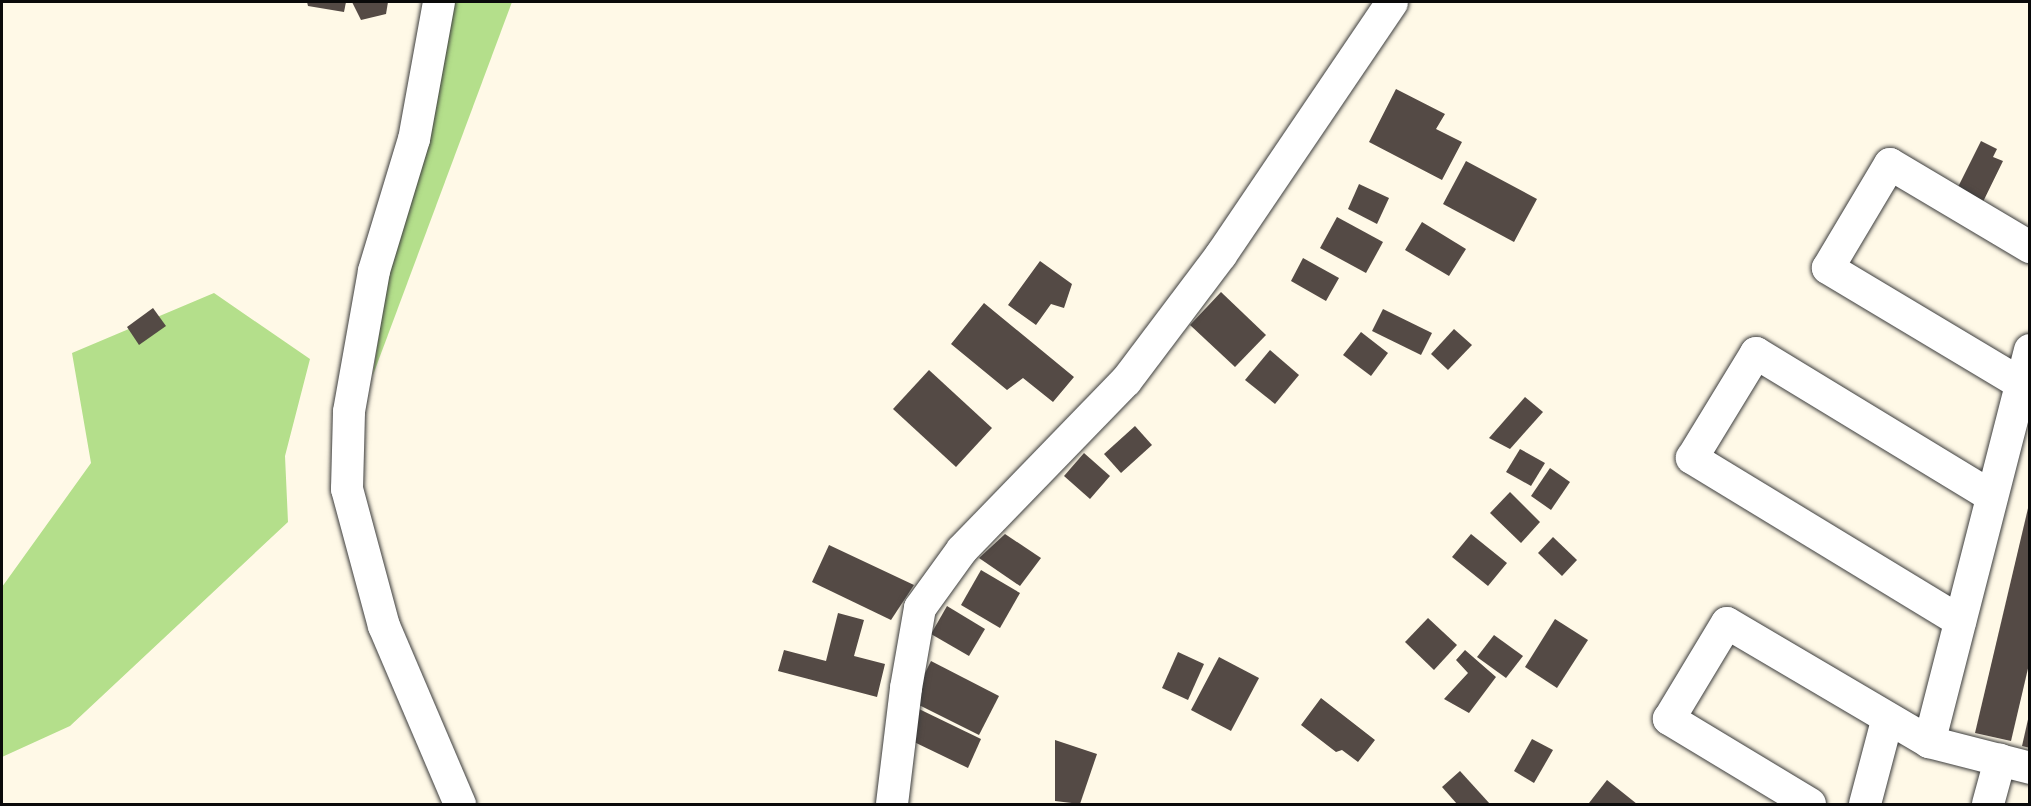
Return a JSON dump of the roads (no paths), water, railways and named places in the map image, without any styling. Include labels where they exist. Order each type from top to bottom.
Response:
[{"type":"street","points":[[439,2],[414,139],[374,270],[349,412],[347,489],[384,626],[460,804]]},
{"type":"street","points":[[892,804],[899,733],[920,608],[962,550],[1126,381],[1221,255],[1392,2]]},
{"type":"street","points":[[2020,383],[1828,268],[1890,164],[2030,247]]},
{"type":"street","points":[[1929,742],[2029,351]]},
{"type":"street","points":[[1960,621],[1692,459],[1756,353],[1991,496]]},
{"type":"street","points":[[1810,804],[1669,719],[1727,623],[1887,721],[1929,742],[2030,768]]},
{"type":"street","points":[[1865,804],[1887,721]]},
{"type":"street","points":[[1988,804],[2000,760]]}]
